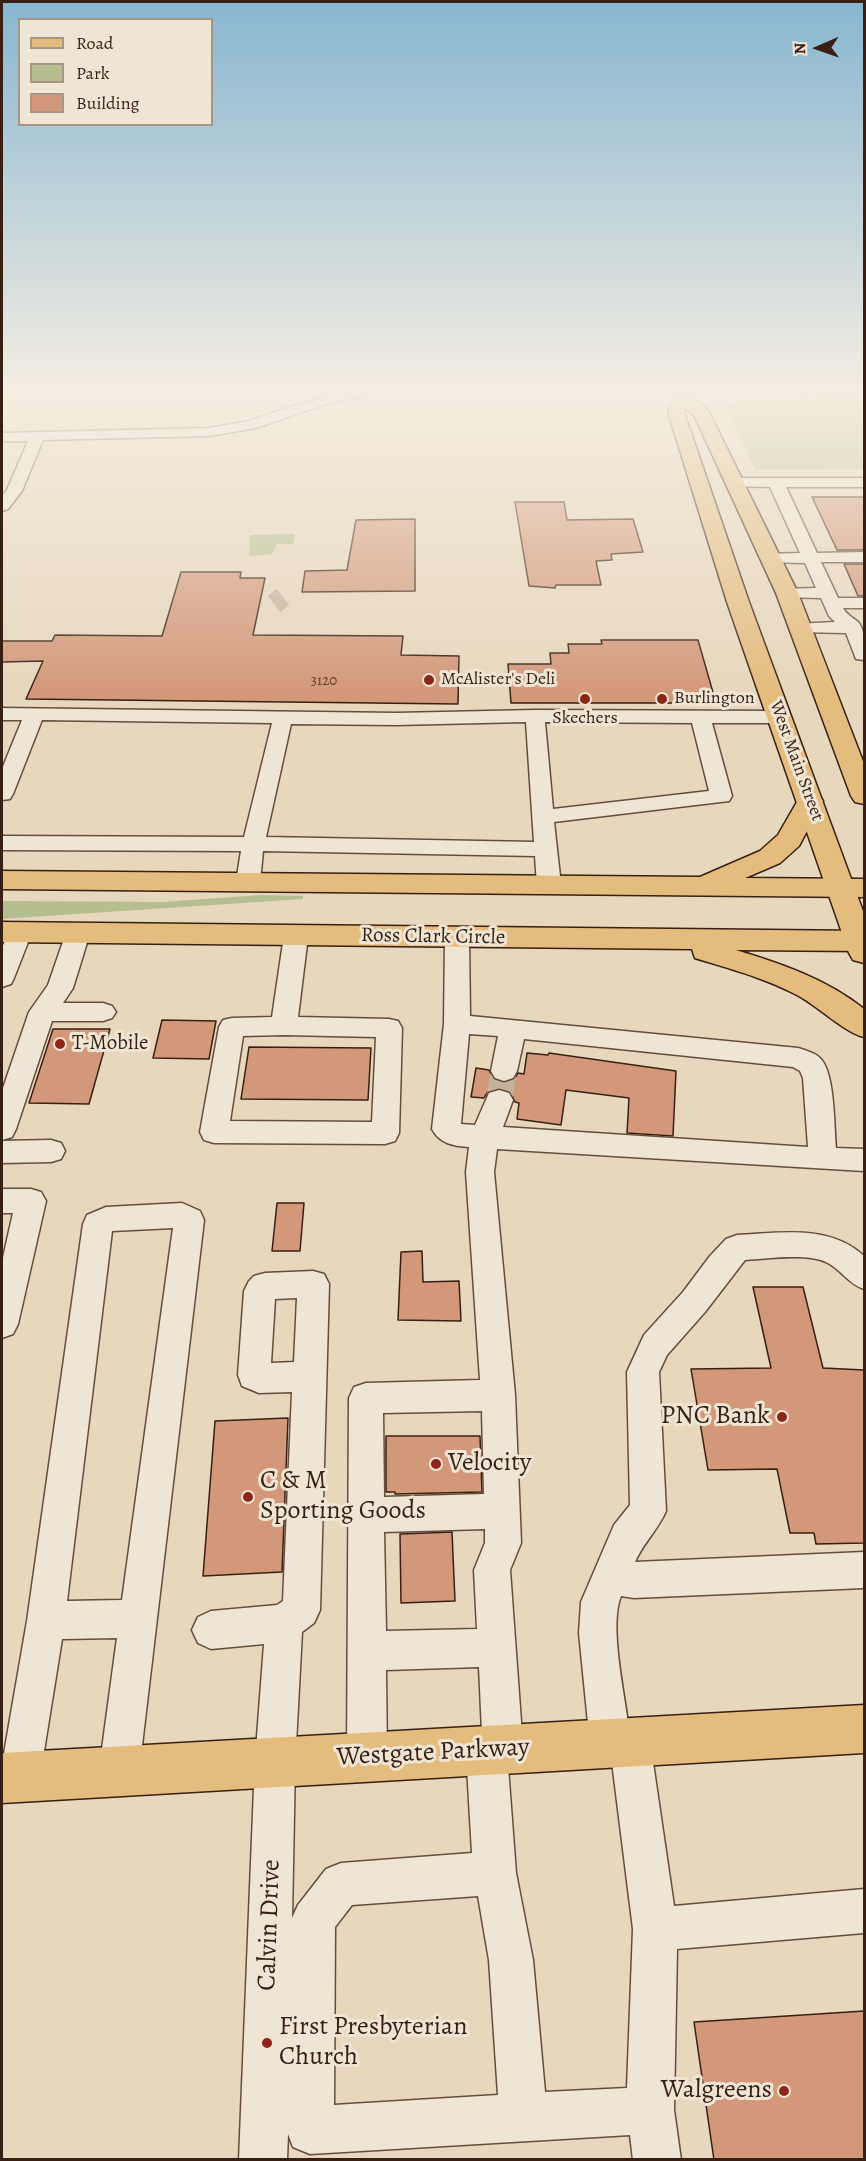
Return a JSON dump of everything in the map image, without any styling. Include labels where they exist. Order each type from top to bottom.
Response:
[{"type":"main road","name":"West Main Street","points":[[703,494],[738,602],[810,801],[853,888],[863,945]]},
{"type":"main road","name":"West Main Street","points":[[740,494],[787,593],[864,796]]},
{"type":"main road","points":[[696,887],[770,857],[789,840],[810,801]]},
{"type":"main road","points":[[2,880],[853,888]]},
{"type":"main road","name":"Ross Clark Circle","points":[[11,932],[672,940],[863,945]]},
{"type":"main road","points":[[672,940],[784,975],[815,989],[845,1009],[864,1026]]},
{"type":"main road","name":"Westgate Parkway","points":[[11,1777],[864,1729]]},
{"type":"street","points":[[2,506],[12,494]]},
{"type":"street","points":[[781,494],[838,616],[853,627],[863,655]]},
{"type":"street","points":[[770,558],[864,557]]},
{"type":"street","points":[[787,593],[864,603]]},
{"type":"street","points":[[801,628],[853,627]]},
{"type":"street","points":[[2,714],[497,718],[535,716],[780,717]]},
{"type":"street","points":[[2,794],[34,715]]},
{"type":"street","points":[[535,716],[549,885]]},
{"type":"street","points":[[543,818],[603,808],[721,796],[700,716]]},
{"type":"street","points":[[248,882],[254,844],[283,717]]},
{"type":"street","points":[[2,843],[545,849]]},
{"type":"street","points":[[2,978],[11,932]]},
{"type":"street","points":[[2,1129],[42,1012],[60,988],[78,933]]},
{"type":"street","points":[[284,1026],[296,936]]},
{"type":"street","points":[[457,938],[457,1024],[446,1129],[455,1136],[864,1160]]},
{"type":"street","points":[[42,1012],[103,1012]]},
{"type":"street","points":[[457,1024],[798,1058],[811,1065],[816,1078],[823,1159]]},
{"type":"street","points":[[284,1026],[388,1028],[385,1133],[214,1132],[232,1027],[284,1026]]},
{"type":"street","points":[[504,1071],[513,1028]]},
{"type":"street","points":[[499,1100],[485,1137],[480,1172],[498,1395],[503,1542],[492,1570],[497,1647],[494,1750],[495,1873],[511,1960],[523,2116]]},
{"type":"street","points":[[2,1152],[51,1151]]},
{"type":"street","points":[[2,1201],[31,1201],[7,1278],[2,1324]]},
{"type":"street","points":[[11,1777],[45,1621],[98,1224],[106,1219],[182,1215],[189,1220],[119,1771]]},
{"type":"street","points":[[657,2160],[650,2110],[655,1929],[598,1633],[600,1602],[627,1538],[648,1511],[642,1372],[655,1345],[694,1302],[721,1265],[737,1248],[806,1246],[832,1250],[853,1263],[864,1276]]},
{"type":"street","points":[[211,1630],[284,1623],[301,1610],[309,1377]]},
{"type":"street","points":[[367,1757],[366,1398],[498,1395]]},
{"type":"street","points":[[366,1515],[502,1511]]},
{"type":"street","points":[[611,1576],[634,1580],[864,1570]]},
{"type":"street","points":[[45,1621],[139,1618]]},
{"type":"street","name":"Calvin Drive","points":[[263,2160],[275,1763],[284,1623]]},
{"type":"street","points":[[367,1652],[497,1647]]},
{"type":"street","points":[[495,1873],[341,1884],[313,1920],[310,2130],[650,2110]]},
{"type":"street","points":[[655,1929],[864,1911]]},
{"type":"green space","points":[[295,534],[293,544],[277,544],[272,554],[249,556],[250,535]]},
{"type":"green space","points":[[261,895],[303,896],[303,899],[2,919],[2,901],[163,902]]},
{"type":"building","points":[[812,497],[864,497],[864,550],[837,550]]},
{"type":"building","points":[[515,502],[564,502],[567,520],[633,519],[643,552],[611,554],[612,560],[596,561],[601,585],[556,585],[555,588],[529,586]]},
{"type":"building","points":[[415,519],[415,591],[302,592],[305,571],[347,570],[356,520]]},
{"type":"building","points":[[844,564],[864,564],[864,596],[858,596]]},
{"type":"building","points":[[181,572],[241,572],[240,578],[265,578],[253,635],[403,636],[401,655],[459,656],[458,704],[26,699],[43,661],[2,662],[2,641],[52,641],[55,635],[162,636]]},
{"type":"building","points":[[601,640],[698,640],[716,703],[511,703],[508,664],[551,664],[550,653],[569,653],[568,644],[602,644]]},
{"type":"building","points":[[162,1020],[216,1021],[209,1059],[153,1058]]},
{"type":"building","points":[[53,1029],[110,1029],[89,1104],[29,1103]]},
{"type":"building","points":[[249,1047],[371,1048],[368,1100],[241,1099]]},
{"type":"building","points":[[527,1053],[548,1055],[549,1053],[676,1071],[673,1136],[627,1133],[629,1098],[566,1090],[561,1125],[517,1119],[519,1103],[515,1102],[510,1091],[498,1088],[488,1091],[484,1098],[471,1097],[476,1068],[489,1070],[493,1079],[505,1083],[514,1080],[518,1073],[524,1074]]},
{"type":"building","points":[[277,1203],[304,1203],[300,1251],[272,1251]]},
{"type":"building","points":[[422,1251],[423,1282],[459,1281],[461,1321],[398,1320],[401,1252]]},
{"type":"building","name":"PNC Bank","points":[[753,1287],[803,1287],[823,1368],[864,1370],[864,1543],[816,1544],[814,1533],[790,1533],[777,1469],[708,1470],[691,1369],[771,1368]]},
{"type":"building","name":"C & M Sporting Goods","points":[[288,1418],[282,1572],[203,1576],[215,1421]]},
{"type":"building","name":"Velocity","points":[[386,1436],[480,1436],[482,1492],[395,1494],[395,1492],[386,1492]]},
{"type":"building","points":[[452,1532],[455,1601],[401,1603],[400,1534]]},
{"type":"building","name":"Walgreens","points":[[864,2011],[864,2160],[714,2160],[694,2022]]},
{"type":"tunnel","points":[[274,604],[283,597]]},
{"type":"tunnel","points":[[499,1100],[504,1071]]},
{"type":"place","name":"McAlister's Deli","points":[[429,680]]},
{"type":"place","name":"Skechers","points":[[585,699]]},
{"type":"place","name":"Burlington","points":[[662,699]]},
{"type":"place","name":"T-Mobile","points":[[60,1044]]},
{"type":"place","name":"PNC Bank","points":[[782,1417]]},
{"type":"place","name":"Velocity","points":[[436,1464]]},
{"type":"place","name":"C & M Sporting Goods","points":[[248,1497]]},
{"type":"place","name":"First Presbyterian Church","points":[[267,2043]]},
{"type":"place","name":"Walgreens","points":[[784,2091]]}]
